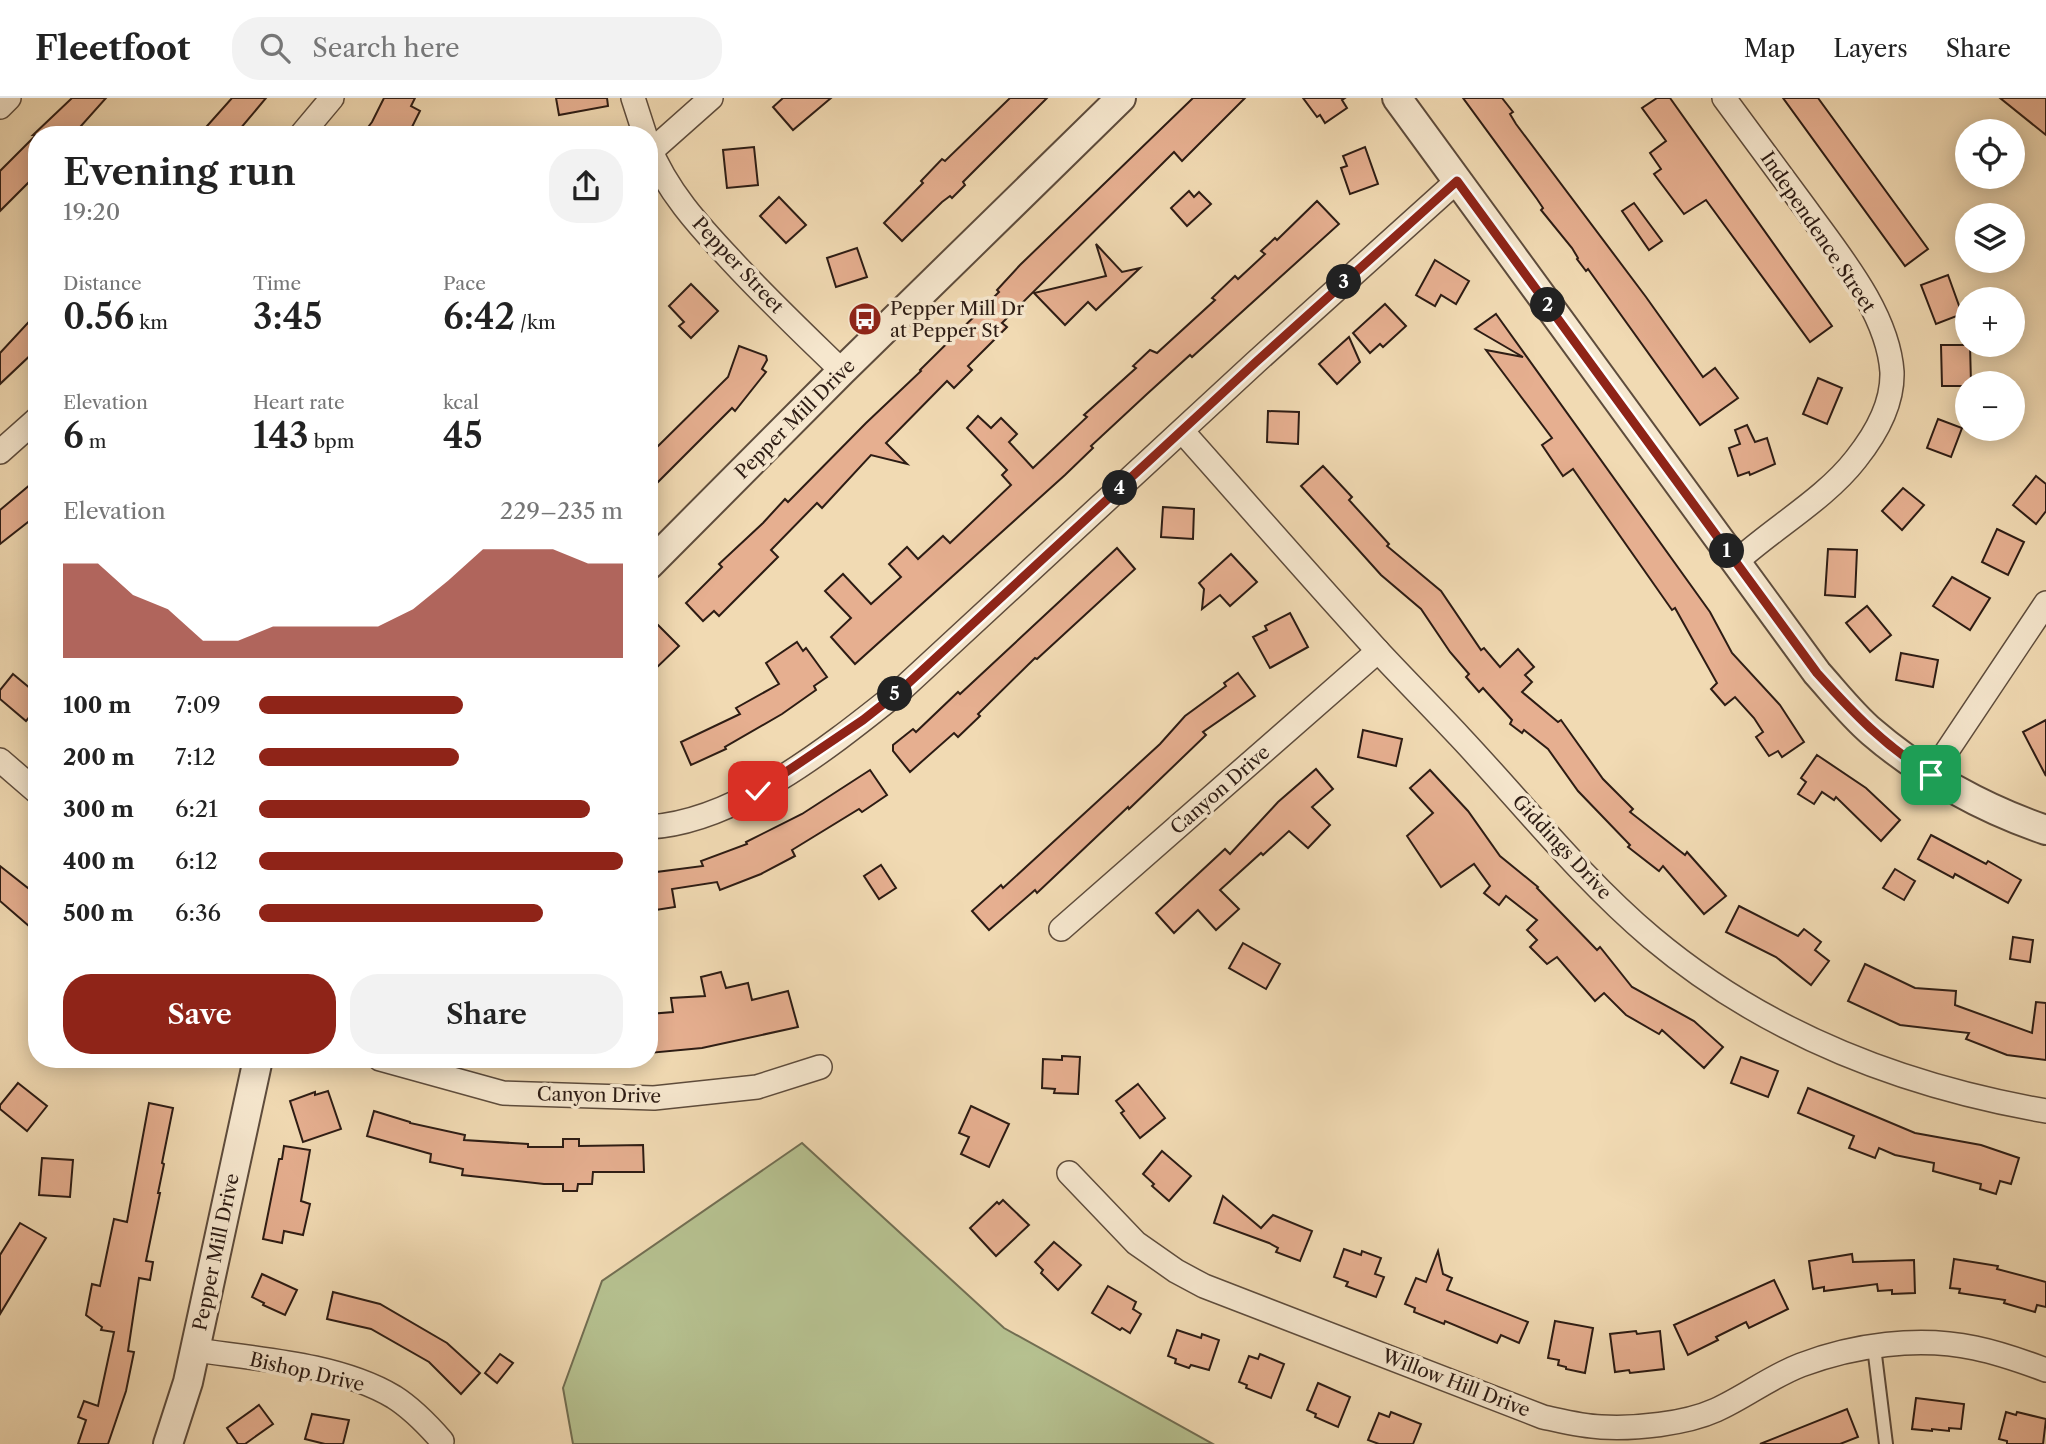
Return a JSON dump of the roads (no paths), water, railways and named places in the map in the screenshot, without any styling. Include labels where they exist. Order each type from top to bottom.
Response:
[{"type":"street","points":[[0,107],[9,98]]},
{"type":"street","points":[[309,126],[332,98]]},
{"type":"street","name":"Pepper Street","points":[[633,98],[642,126]]},
{"type":"street","points":[[658,139],[711,98]]},
{"type":"street","name":"Pepper Mill Drive","points":[[658,556],[842,371],[1121,98]]},
{"type":"street","points":[[1396,98],[1784,631],[1844,703],[1900,755],[1931,775],[1992,808],[2046,830]]},
{"type":"street","name":"Independence Street","points":[[1724,98],[1832,245],[1871,306],[1886,341],[1892,375],[1885,411],[1877,429],[1854,461],[1824,490],[1735,562]]},
{"type":"street","name":"Pepper Street","points":[[658,164],[667,183],[715,243],[766,298],[842,371]]},
{"type":"street","points":[[658,827],[703,816],[758,791],[863,720],[901,690],[1457,181]]},
{"type":"street","points":[[0,452],[28,427]]},
{"type":"street","name":"Giddings Drive","points":[[1182,431],[1378,651],[1623,911],[1652,938],[1719,988],[1810,1040],[1863,1062],[1948,1090],[2046,1111]]},
{"type":"street","points":[[1931,775],[2046,603]]},
{"type":"street","name":"Canyon Drive","points":[[1061,929],[1378,651]]},
{"type":"street","points":[[0,760],[28,784]]},
{"type":"street","name":"Pepper Mill Drive","points":[[168,1444],[188,1382],[256,1068]]},
{"type":"street","name":"Canyon Drive","points":[[413,1068],[503,1093],[654,1098],[757,1087],[820,1068]]},
{"type":"street","name":"Willow Hill Drive","points":[[1069,1173],[1136,1243],[1176,1272],[1204,1286],[1543,1417],[1600,1427],[1679,1422],[1717,1410],[1755,1387],[1803,1364],[1874,1347],[1942,1343],[1972,1347],[2046,1370]]},
{"type":"street","name":"Bishop Drive","points":[[195,1350],[302,1366],[370,1385],[409,1408],[442,1441]]},
{"type":"lane","points":[[1874,1347],[1885,1444]]},
{"type":"place","name":"Pepper Mill Dr at Pepper St","points":[[865,319]]}]
